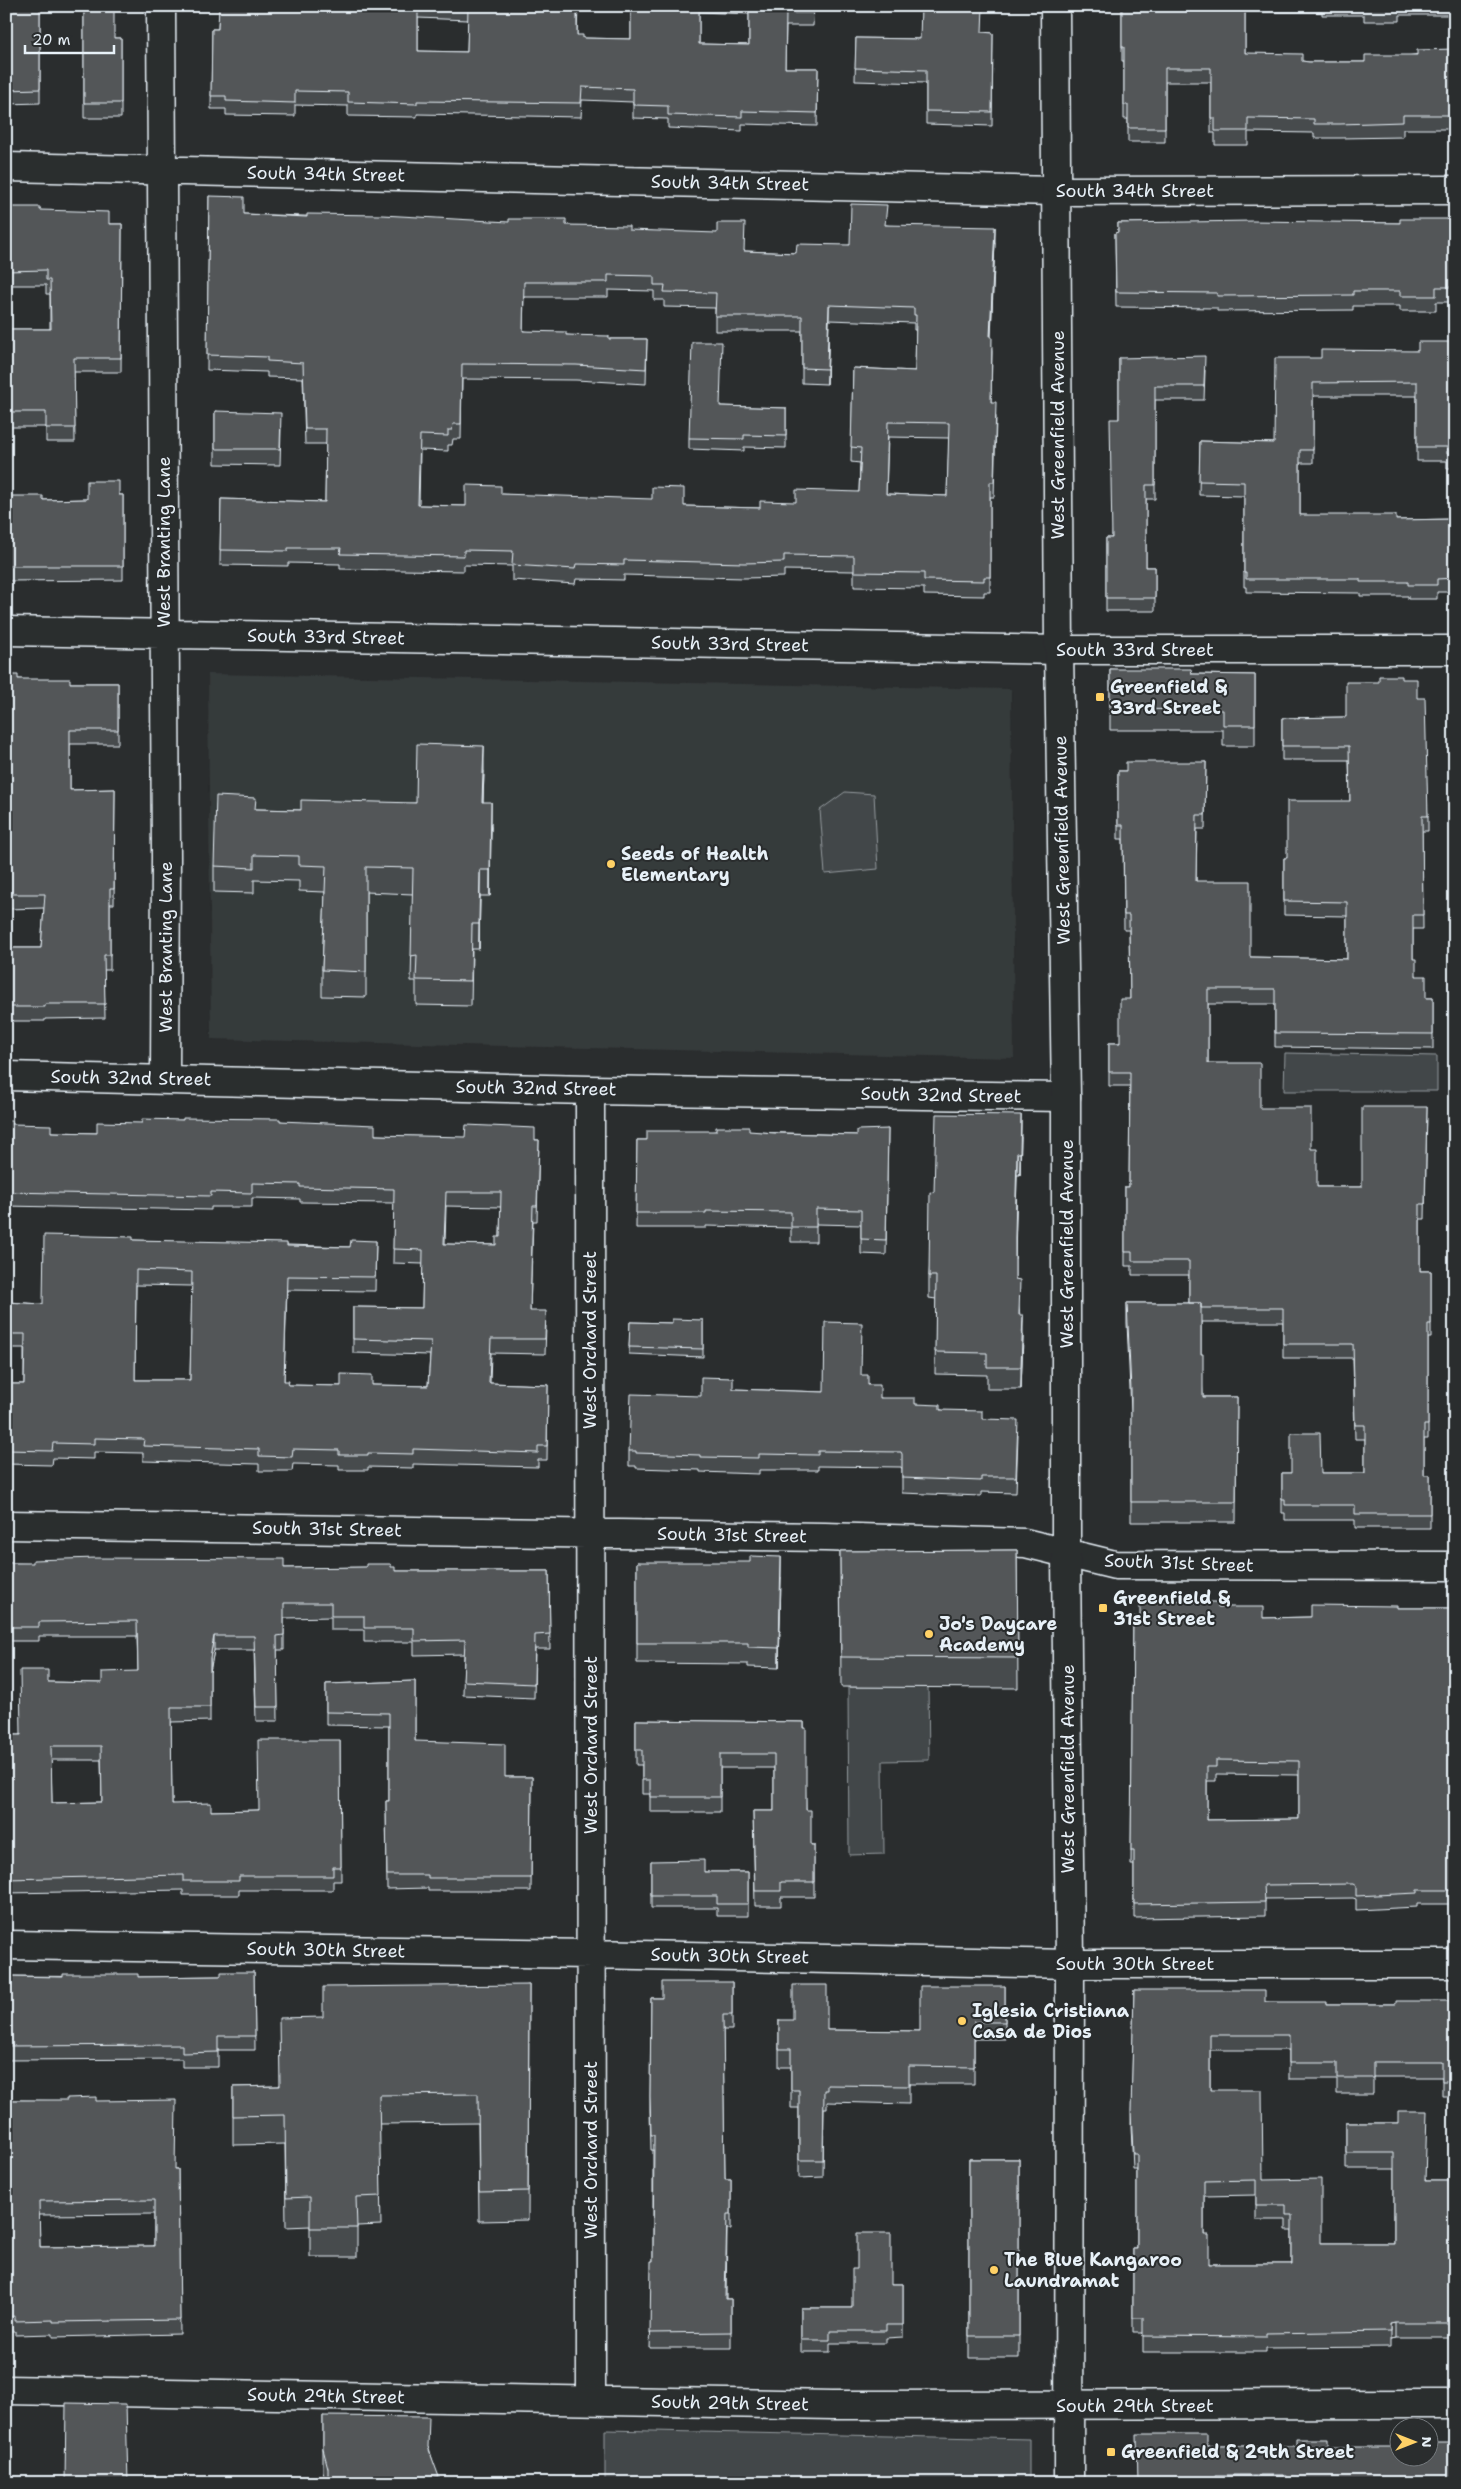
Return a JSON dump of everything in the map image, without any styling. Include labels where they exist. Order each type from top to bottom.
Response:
[{"type":"street","name":"West Branting Lane","points":[[161,6],[165,1078]]},
{"type":"street","name":"West Greenfield Avenue","points":[[1055,6],[1059,650],[1066,1097],[1066,1554],[1070,1964],[1069,2483]]},
{"type":"street","name":"South 34th Street","points":[[6,166],[1057,191],[1455,190]]},
{"type":"street","name":"South 33rd Street","points":[[6,631],[1059,650],[1455,650]]},
{"type":"street","name":"South 32nd Street","points":[[6,1076],[165,1078],[590,1090],[1066,1097]]},
{"type":"street","name":"West Orchard Street","points":[[590,1090],[591,2400]]},
{"type":"street","name":"South 31st Street","points":[[6,1525],[591,1533],[1025,1543],[1115,1565],[1455,1566]]},
{"type":"street","name":"South 30th Street","points":[[6,1945],[1070,1964],[1455,1964]]},
{"type":"street","name":"South 29th Street","points":[[6,2390],[832,2406],[1455,2404]]},
{"type":"shaded area","name":"Seeds of Health Elementary","points":[[208,674],[1011,689],[1014,1058],[211,1039]]},
{"type":"shaded area","points":[[845,792],[874,794],[878,869],[825,874],[820,810]]},
{"type":"shaded area","points":[[1285,1053],[1437,1056],[1437,1091],[1284,1091]]},
{"type":"shaded area","points":[[848,1687],[928,1687],[929,1760],[883,1761],[884,1854],[849,1855]]},
{"type":"shaded area","points":[[605,2430],[1029,2439],[1029,2483],[605,2483]]},
{"type":"building","points":[[6,6],[40,6],[40,89],[6,90]]},
{"type":"building","points":[[84,6],[114,6],[114,38],[121,38],[121,103],[84,103]]},
{"type":"building","points":[[219,6],[418,6],[418,51],[467,52],[468,6],[577,6],[577,35],[583,35],[583,38],[631,39],[631,6],[699,6],[699,44],[749,45],[749,6],[814,6],[813,13],[786,13],[785,68],[818,68],[817,113],[742,111],[742,117],[668,115],[668,106],[633,105],[633,89],[582,87],[581,103],[417,101],[417,104],[348,102],[348,92],[295,91],[295,103],[226,101],[226,96],[211,96],[212,29],[218,29]]},
{"type":"building","points":[[921,6],[983,6],[982,32],[993,33],[992,112],[926,111],[926,70],[855,68],[856,38],[920,39]]},
{"type":"building","points":[[1122,6],[1245,6],[1245,53],[1302,54],[1302,61],[1309,62],[1365,62],[1365,55],[1417,55],[1417,50],[1455,49],[1455,115],[1403,115],[1403,122],[1340,124],[1314,124],[1314,119],[1248,118],[1248,131],[1215,131],[1215,118],[1211,118],[1211,68],[1165,68],[1165,128],[1128,128],[1128,105],[1124,105]]},
{"type":"building","points":[[1400,6],[1400,7],[1364,7]]},
{"type":"building","points":[[209,196],[244,197],[244,214],[307,217],[307,214],[382,215],[509,222],[509,219],[566,219],[566,225],[629,226],[629,230],[717,233],[717,223],[745,223],[744,251],[796,253],[797,244],[850,245],[851,204],[887,205],[885,225],[995,227],[990,337],[992,337],[991,402],[996,402],[994,482],[990,482],[990,577],[984,577],[984,581],[924,580],[924,573],[854,572],[854,556],[784,555],[784,562],[744,563],[624,560],[624,565],[576,564],[575,569],[512,565],[513,551],[464,550],[464,556],[340,554],[341,548],[288,548],[288,551],[220,550],[221,499],[325,502],[326,429],[305,429],[303,363],[267,361],[267,357],[207,355]],"holes":[[[608,275],[654,276],[654,285],[665,285],[664,292],[716,293],[715,316],[802,316],[802,368],[827,369],[829,305],[914,308],[914,315],[916,315],[915,371],[853,368],[851,447],[861,448],[859,492],[796,490],[796,502],[760,501],[760,508],[684,506],[684,488],[652,487],[652,499],[501,494],[501,486],[466,485],[466,506],[418,505],[420,435],[448,436],[448,430],[452,430],[453,424],[461,424],[462,364],[576,365],[646,369],[647,339],[609,339],[609,336],[523,331],[524,282],[608,282]],[[888,422],[949,423],[947,496],[886,494]]]},
{"type":"building","points":[[6,207],[40,207],[40,210],[109,212],[109,224],[122,224],[121,358],[74,358],[75,428],[46,428],[46,412],[6,412],[6,329],[51,329],[50,280],[46,280],[46,270],[6,271]]},
{"type":"building","points":[[1400,219],[1455,219],[1455,287],[1436,287],[1436,296],[1400,296],[1400,291],[1353,291],[1353,295],[1217,296],[1217,293],[1116,292],[1115,233],[1118,232],[1118,223],[1253,221],[1400,223]]},
{"type":"building","points":[[692,342],[722,342],[720,406],[786,408],[786,436],[744,435],[744,439],[689,438]]},
{"type":"building","points":[[1418,342],[1455,342],[1455,454],[1447,454],[1447,447],[1417,447],[1417,382],[1313,383],[1313,450],[1300,450],[1300,515],[1396,515],[1396,520],[1455,519],[1455,578],[1437,579],[1437,585],[1408,585],[1408,582],[1360,582],[1360,579],[1246,579],[1246,573],[1244,573],[1244,482],[1199,481],[1200,441],[1274,443],[1275,358],[1321,358],[1321,350],[1418,351]]},
{"type":"building","points":[[1205,356],[1204,386],[1155,386],[1155,485],[1146,485],[1146,567],[1155,567],[1155,598],[1106,598],[1106,538],[1112,538],[1110,419],[1119,419],[1119,358]]},
{"type":"building","points":[[215,411],[281,413],[280,449],[215,449]]},
{"type":"building","points":[[87,481],[119,481],[119,495],[123,495],[123,566],[6,566],[6,496],[43,496],[43,500],[87,499]]},
{"type":"building","points":[[1110,669],[1191,669],[1192,674],[1255,675],[1255,725],[1223,725],[1223,710],[1110,709]]},
{"type":"building","points":[[6,675],[18,675],[18,679],[70,679],[70,683],[118,683],[118,730],[70,730],[70,790],[115,789],[114,889],[110,889],[110,955],[104,955],[105,1004],[45,1004],[45,1007],[6,1007],[6,948],[41,948],[45,894],[6,894]]},
{"type":"building","points":[[1379,676],[1402,676],[1402,679],[1417,679],[1417,698],[1425,698],[1428,816],[1422,816],[1423,915],[1413,915],[1413,959],[1416,959],[1416,976],[1426,976],[1426,998],[1433,998],[1433,1034],[1275,1033],[1275,989],[1208,989],[1208,1063],[1260,1063],[1260,1108],[1311,1108],[1311,1149],[1317,1149],[1317,1187],[1362,1187],[1362,1107],[1427,1107],[1425,1204],[1420,1204],[1420,1271],[1431,1271],[1431,1324],[1428,1324],[1428,1425],[1424,1425],[1424,1475],[1430,1475],[1430,1514],[1355,1514],[1355,1505],[1285,1505],[1285,1499],[1282,1499],[1282,1473],[1291,1473],[1291,1433],[1320,1433],[1321,1473],[1365,1473],[1365,1425],[1355,1425],[1353,1344],[1283,1344],[1283,1308],[1201,1308],[1201,1303],[1189,1303],[1189,1261],[1132,1261],[1132,1252],[1125,1252],[1125,1187],[1129,1187],[1130,1072],[1109,1072],[1109,1043],[1120,1043],[1120,999],[1130,999],[1129,915],[1124,915],[1123,825],[1118,825],[1118,771],[1126,771],[1126,762],[1206,762],[1205,815],[1197,815],[1196,881],[1250,881],[1250,957],[1347,959],[1347,902],[1284,901],[1284,858],[1287,858],[1287,801],[1350,801],[1349,746],[1282,746],[1282,718],[1346,717],[1346,682],[1379,682]]},
{"type":"building","points":[[417,744],[484,746],[482,802],[491,802],[490,870],[480,870],[479,924],[472,924],[471,981],[416,980],[417,955],[411,956],[413,868],[366,867],[366,972],[322,970],[326,866],[299,865],[299,856],[254,855],[254,868],[214,866],[216,796],[256,798],[255,809],[301,810],[301,800],[416,803]]},
{"type":"building","points":[[936,1114],[1021,1115],[1020,1153],[1017,1153],[1015,1279],[1020,1280],[1019,1315],[1023,1315],[1021,1367],[987,1367],[987,1353],[935,1352],[936,1276],[929,1276],[930,1192],[934,1193]]},
{"type":"building","points":[[183,1118],[280,1119],[280,1121],[375,1125],[375,1135],[465,1137],[466,1125],[535,1128],[535,1140],[539,1140],[537,1206],[533,1206],[530,1311],[546,1311],[545,1339],[491,1339],[489,1383],[548,1385],[547,1446],[538,1446],[538,1453],[413,1449],[413,1454],[368,1453],[368,1455],[339,1455],[339,1450],[293,1449],[292,1457],[259,1456],[259,1449],[143,1446],[144,1439],[94,1438],[94,1444],[53,1443],[52,1451],[6,1450],[6,1384],[24,1384],[25,1334],[6,1334],[6,1302],[43,1304],[44,1235],[133,1237],[133,1240],[287,1243],[287,1246],[350,1247],[351,1240],[376,1241],[375,1277],[287,1276],[284,1381],[289,1381],[288,1385],[341,1386],[341,1374],[372,1375],[372,1385],[428,1386],[431,1341],[353,1339],[353,1307],[422,1308],[423,1250],[393,1249],[394,1189],[300,1187],[300,1184],[252,1183],[252,1193],[211,1192],[211,1196],[6,1192],[6,1121],[12,1121],[12,1124],[51,1125],[51,1132],[97,1133],[97,1122],[142,1123],[142,1119],[183,1120]],"holes":[[[446,1192],[501,1192],[500,1237],[496,1237],[496,1245],[444,1244]],[[136,1270],[192,1272],[190,1380],[135,1380]]]},
{"type":"building","points":[[716,1127],[749,1127],[749,1131],[775,1133],[857,1135],[857,1130],[888,1129],[886,1240],[861,1239],[861,1210],[816,1209],[816,1227],[791,1227],[791,1212],[706,1211],[706,1213],[636,1213],[637,1140],[647,1140],[647,1131],[716,1131]]},
{"type":"building","points":[[1127,1303],[1201,1303],[1203,1397],[1237,1397],[1236,1502],[1131,1502],[1131,1391]]},
{"type":"building","points":[[672,1319],[703,1320],[703,1349],[629,1347],[630,1322],[672,1323]]},
{"type":"building","points":[[825,1322],[862,1323],[861,1375],[868,1375],[868,1385],[880,1385],[880,1398],[915,1398],[915,1404],[940,1405],[940,1410],[982,1411],[982,1419],[1018,1420],[1016,1477],[981,1477],[981,1481],[902,1478],[901,1452],[818,1451],[818,1455],[759,1454],[759,1458],[700,1457],[700,1455],[636,1453],[636,1451],[629,1451],[631,1394],[701,1396],[701,1377],[733,1378],[733,1389],[824,1392]]},
{"type":"building","name":"Jo's Daycare Academy","points":[[1017,1550],[1018,1658],[841,1657],[840,1551]]},
{"type":"building","points":[[750,1556],[781,1557],[779,1648],[748,1647],[748,1643],[637,1643],[637,1562],[750,1562]]},
{"type":"building","points":[[96,1558],[284,1559],[284,1568],[366,1567],[366,1564],[391,1564],[391,1567],[395,1567],[395,1571],[549,1571],[550,1634],[535,1635],[534,1684],[463,1681],[465,1640],[414,1641],[414,1628],[364,1628],[364,1616],[331,1616],[331,1603],[284,1603],[284,1635],[277,1636],[278,1707],[256,1707],[254,1636],[214,1636],[210,1658],[210,1707],[171,1707],[172,1804],[211,1803],[211,1811],[259,1810],[258,1740],[340,1740],[341,1867],[333,1867],[333,1876],[239,1876],[239,1881],[183,1881],[183,1875],[6,1879],[6,1735],[21,1735],[20,1670],[48,1670],[48,1682],[102,1683],[102,1672],[138,1671],[137,1621],[39,1622],[39,1627],[6,1627],[6,1563],[33,1563],[33,1560]],"holes":[[[51,1746],[101,1746],[102,1802],[52,1803]]]},
{"type":"building","points":[[1188,1600],[1188,1602],[1218,1602],[1218,1607],[1263,1607],[1263,1618],[1311,1617],[1311,1605],[1455,1608],[1455,1890],[1417,1890],[1417,1893],[1356,1896],[1356,1886],[1353,1884],[1264,1885],[1265,1902],[1134,1904],[1134,1851],[1131,1851],[1133,1617],[1140,1617],[1140,1602]],"holes":[[[1216,1760],[1299,1761],[1299,1819],[1207,1820],[1207,1767],[1216,1767]]]},
{"type":"building","points":[[415,1681],[415,1741],[505,1744],[505,1777],[532,1777],[531,1878],[428,1878],[428,1875],[387,1875],[386,1801],[389,1801],[389,1713],[326,1712],[326,1684]]},
{"type":"building","points":[[636,1720],[804,1722],[804,1728],[806,1728],[806,1810],[811,1810],[811,1845],[814,1845],[814,1882],[781,1882],[781,1891],[755,1891],[753,1811],[774,1811],[774,1754],[720,1754],[720,1797],[650,1797],[650,1780],[642,1780],[642,1750],[636,1750]]},
{"type":"building","points":[[704,1860],[704,1872],[748,1872],[748,1904],[717,1904],[717,1896],[651,1896],[651,1861]]},
{"type":"building","points":[[221,1972],[254,1972],[255,2036],[218,2036],[218,2052],[182,2053],[182,2045],[6,2046],[6,1976],[63,1977],[63,1974],[138,1974],[138,1977],[221,1976]]},
{"type":"building","points":[[662,1982],[732,1982],[732,2015],[723,2015],[725,2179],[731,2179],[731,2214],[727,2214],[725,2299],[731,2299],[731,2332],[650,2333],[651,2261],[653,2261],[654,2135],[651,2135],[650,2096],[651,1998],[662,1998]]},
{"type":"building","points":[[529,1985],[528,2191],[479,2192],[478,2094],[379,2095],[381,2196],[356,2197],[357,2228],[310,2228],[310,2197],[286,2198],[285,2115],[233,2116],[233,2087],[280,2086],[279,2018],[323,2017],[323,1987]]},
{"type":"building","points":[[793,1985],[827,1985],[827,2030],[920,2031],[920,1986],[1005,1986],[1005,2022],[974,2022],[974,2067],[909,2066],[909,2086],[827,2085],[827,2090],[824,2090],[823,2160],[799,2160],[799,2090],[791,2090],[791,2049],[779,2049],[779,2020],[793,2020]]},
{"type":"building","points":[[1134,1990],[1265,1990],[1265,2002],[1396,2004],[1396,2001],[1455,2001],[1455,2081],[1442,2081],[1442,2062],[1373,2062],[1373,2078],[1337,2078],[1337,2063],[1289,2063],[1289,2035],[1210,2035],[1210,2090],[1262,2090],[1263,2180],[1321,2179],[1321,2243],[1394,2243],[1394,2153],[1346,2153],[1346,2123],[1398,2123],[1398,2111],[1427,2111],[1425,2181],[1455,2181],[1455,2333],[1454,2323],[1395,2323],[1390,2324],[1390,2331],[1266,2333],[1266,2337],[1143,2336],[1143,2318],[1133,2318],[1133,2249],[1137,2249],[1137,2154],[1133,2154],[1131,2111]],"holes":[[[1256,2180],[1256,2205],[1286,2205],[1286,2215],[1292,2215],[1292,2264],[1209,2264],[1209,2235],[1204,2235],[1204,2181]]]},
{"type":"building","points":[[96,2097],[96,2101],[176,2100],[175,2169],[178,2169],[180,2320],[53,2322],[53,2320],[15,2321],[15,2316],[6,2317],[6,2100],[67,2100],[67,2098]],"holes":[[[154,2200],[154,2246],[40,2247],[39,2201]]]},
{"type":"building","name":"The Blue Kangaroo Laundramat","points":[[969,2159],[1019,2159],[1019,2336],[969,2336]]},
{"type":"building","points":[[857,2233],[891,2233],[891,2284],[903,2284],[903,2325],[886,2325],[886,2331],[830,2331],[830,2340],[801,2340],[801,2308],[852,2308],[852,2269],[857,2269]]},
{"type":"building","points":[[66,2403],[126,2404],[128,2483],[65,2483]]},
{"type":"building","points":[[323,2416],[429,2417],[428,2447],[439,2477],[418,2483],[328,2483],[328,2468],[323,2449]]},
{"type":"building","points":[[1137,2434],[1207,2434],[1207,2446],[1296,2446],[1296,2439],[1328,2439],[1328,2447],[1388,2447],[1388,2466],[1438,2466],[1438,2442],[1455,2442],[1455,2483],[1287,2483],[1287,2475],[1216,2475],[1216,2483],[1138,2483]]},
{"type":"place","name":"Greenfield & 33rd Street","points":[[1100,697]]},
{"type":"place","name":"Seeds of Health Elementary","points":[[611,864]]},
{"type":"place","name":"Greenfield & 31st Street","points":[[1103,1608]]},
{"type":"place","name":"Jo's Daycare Academy","points":[[929,1634]]},
{"type":"place","name":"Iglesia Cristiana Casa de Dios","points":[[962,2021]]},
{"type":"place","name":"The Blue Kangaroo Laundramat","points":[[994,2270]]},
{"type":"place","name":"Greenfield & 29th Street","points":[[1111,2452]]}]
